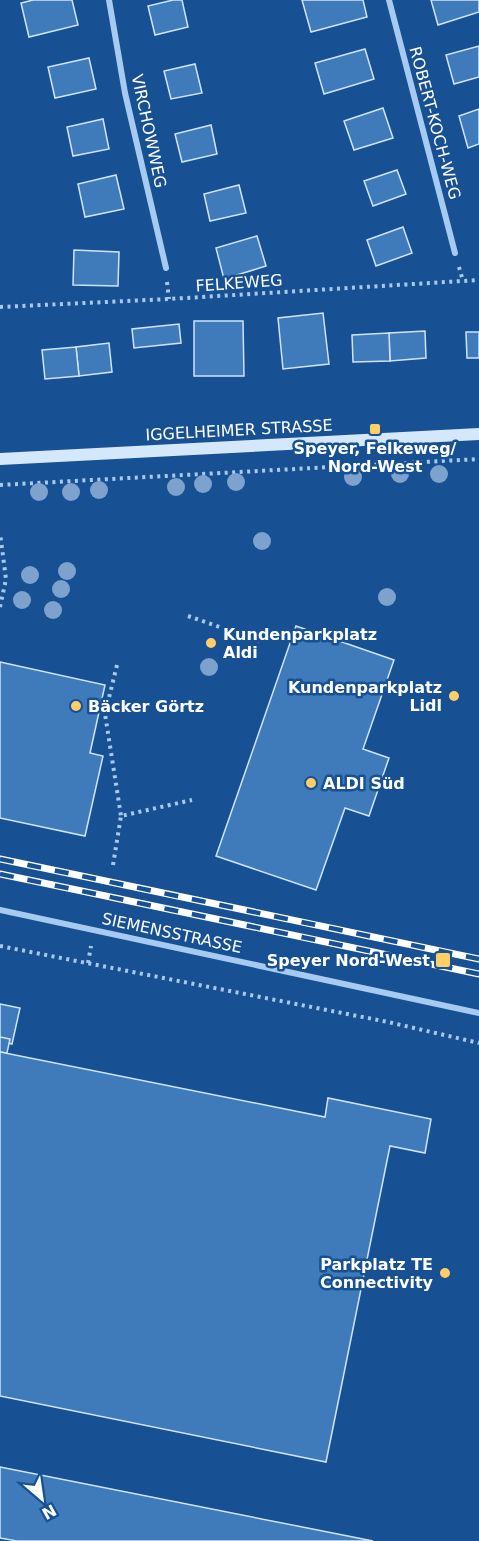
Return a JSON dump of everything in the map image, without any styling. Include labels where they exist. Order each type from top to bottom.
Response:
[{"type":"main road","name":"IGGELHEIMER STRASSE","points":[[0,459],[479,434]]},
{"type":"street","name":"VIRCHOWWEG","points":[[109,0],[125,93],[166,268]]},
{"type":"street","name":"ROBERT-KOCH-WEG","points":[[389,0],[455,253]]},
{"type":"street","name":"SIEMENSSTRASSE","points":[[0,910],[479,1013]]},
{"type":"path","name":"FELKEWEG","points":[[0,307],[479,280]]},
{"type":"path","points":[[0,485],[479,459]]},
{"type":"path","points":[[0,533],[6,579],[0,607]]},
{"type":"path","points":[[188,616],[260,641]]},
{"type":"path","points":[[113,865],[121,816],[105,714],[117,665]]},
{"type":"path","points":[[121,816],[192,800]]},
{"type":"path","points":[[0,946],[388,1022],[479,1043]]},
{"type":"building","points":[[33,0],[72,0],[78,25],[29,37],[21,3]]},
{"type":"building","points":[[182,0],[188,27],[155,35],[148,6]]},
{"type":"building","points":[[302,0],[363,0],[367,17],[311,32]]},
{"type":"building","points":[[431,0],[479,0],[479,12],[438,25]]},
{"type":"building","points":[[479,46],[479,77],[454,84],[446,55]]},
{"type":"building","points":[[365,49],[374,79],[324,94],[315,63]]},
{"type":"building","points":[[89,58],[96,89],[55,98],[48,67]]},
{"type":"building","points":[[195,64],[202,93],[171,99],[164,71]]},
{"type":"building","points":[[383,108],[393,138],[354,150],[344,121]]},
{"type":"building","points":[[479,109],[479,144],[468,148],[459,116]]},
{"type":"building","points":[[103,119],[109,149],[73,156],[67,127]]},
{"type":"building","points":[[211,125],[217,154],[182,162],[175,134]]},
{"type":"building","points":[[397,170],[406,194],[373,206],[364,181]]},
{"type":"building","points":[[116,175],[124,209],[85,217],[78,184]]},
{"type":"building","points":[[239,185],[246,213],[210,221],[204,194]]},
{"type":"building","points":[[403,227],[412,253],[376,266],[367,240]]},
{"type":"building","points":[[257,236],[266,266],[224,279],[216,248]]},
{"type":"building","points":[[74,250],[119,252],[118,286],[73,285]]},
{"type":"building","points":[[323,313],[329,364],[283,369],[278,318]]},
{"type":"building","points":[[194,321],[243,321],[244,376],[194,376]]},
{"type":"building","points":[[179,324],[181,343],[134,348],[132,329]]},
{"type":"building","points":[[425,331],[426,358],[390,361],[389,333]]},
{"type":"building","points":[[466,332],[479,332],[479,358],[467,358]]},
{"type":"building","points":[[389,333],[390,361],[353,362],[352,335]]},
{"type":"building","points":[[109,343],[112,372],[79,376],[76,347]]},
{"type":"building","points":[[76,347],[79,376],[45,379],[42,350]]},
{"type":"building","name":"ALDI Süd","points":[[296,626],[394,660],[363,749],[389,758],[369,816],[345,808],[316,890],[216,856]]},
{"type":"building","points":[[0,662],[105,685],[90,753],[103,756],[85,836],[0,818]]},
{"type":"building","points":[[0,1004],[20,1008],[12,1044],[0,1041]]},
{"type":"building","points":[[0,1037],[10,1039],[7,1053],[0,1052]]},
{"type":"building","points":[[0,1052],[325,1117],[328,1098],[431,1119],[425,1153],[390,1146],[326,1462],[0,1396]]},
{"type":"building","points":[[0,1467],[373,1541],[17,1541],[0,1538]]},
{"type":"railway","points":[[0,859],[479,959]]},
{"type":"railway","points":[[0,874],[479,974]]},
{"type":"place","name":"Speyer, Felkeweg/ Nord-West","points":[[375,429]]},
{"type":"place","name":"Kundenparkplatz Aldi","points":[[211,643]]},
{"type":"place","name":"Kundenparkplatz Lidl","points":[[454,696]]},
{"type":"place","name":"Bäcker Görtz","points":[[76,706]]},
{"type":"place","name":"ALDI Süd","points":[[311,783]]},
{"type":"place","name":"Speyer Nord-West","points":[[443,960]]},
{"type":"place","name":"Parkplatz TE Connectivity","points":[[445,1273]]}]
